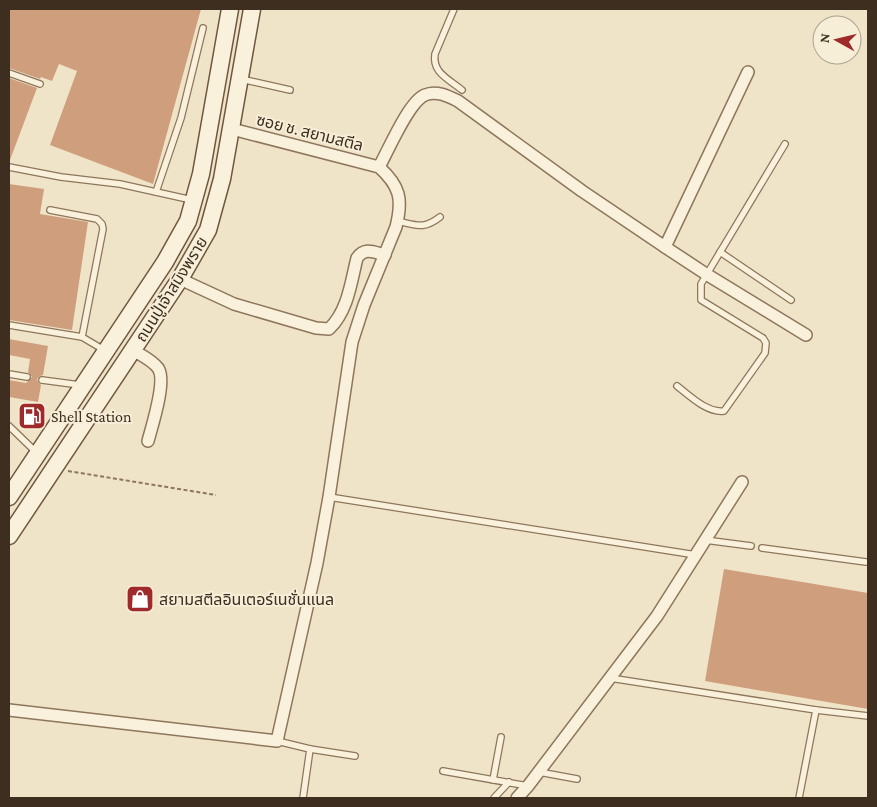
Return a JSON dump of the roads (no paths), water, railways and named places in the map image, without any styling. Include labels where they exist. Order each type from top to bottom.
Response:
[{"type":"main road","name":"ถนนปู่เจ้าสมิงพราย","points":[[9,536],[16,499],[37,454],[165,262],[188,221],[201,174],[230,9]]},
{"type":"main road","name":"ถนนปู่เจ้าสมิงพราย","points":[[16,499],[54,468],[180,279],[208,230],[222,180],[252,9]]},
{"type":"street","points":[[665,247],[748,72]]},
{"type":"street","points":[[9,710],[277,742],[317,563],[329,497],[352,342],[399,214],[399,196],[392,179],[379,167],[404,119],[417,101],[424,95],[432,93],[445,94],[458,101],[582,191],[665,247],[806,335]]},
{"type":"street","name":"ซอย ช. สยามสตีล","points":[[232,129],[379,167]]},
{"type":"street","points":[[180,279],[234,304],[316,328],[329,329],[337,321],[345,305],[356,258],[361,252],[368,250],[385,255]]},
{"type":"street","points":[[132,350],[152,362],[160,370],[159,397],[148,441]]},
{"type":"street","points":[[517,798],[658,616],[742,482]]},
{"type":"lane","points":[[454,9],[435,54],[434,62],[436,69],[462,90]]},
{"type":"lane","points":[[156,192],[181,118],[203,28]]},
{"type":"lane","points":[[9,73],[40,84]]},
{"type":"lane","points":[[241,79],[290,90]]},
{"type":"lane","points":[[677,386],[710,409],[718,412],[724,411],[765,353],[766,344],[763,338],[701,300],[701,284],[785,144]]},
{"type":"lane","points":[[9,167],[61,177],[120,184],[194,200]]},
{"type":"lane","points":[[50,210],[98,219],[102,224],[103,229],[97,265],[82,337]]},
{"type":"lane","points":[[397,221],[418,225],[430,224],[440,217]]},
{"type":"lane","points":[[720,252],[791,300]]},
{"type":"lane","points":[[9,325],[82,337],[106,351]]},
{"type":"lane","points":[[9,374],[27,377]]},
{"type":"lane","points":[[42,380],[83,385]]},
{"type":"lane","points":[[9,426],[37,454]]},
{"type":"lane","points":[[329,497],[696,555]]},
{"type":"lane","points":[[706,540],[751,546]]},
{"type":"lane","points":[[762,548],[866,562]]},
{"type":"lane","points":[[610,678],[816,710],[868,716]]},
{"type":"lane","points":[[799,798],[816,710]]},
{"type":"lane","points":[[493,780],[501,737]]},
{"type":"lane","points":[[277,742],[355,756]]},
{"type":"lane","points":[[303,798],[310,749]]},
{"type":"lane","points":[[442,771],[528,786]]},
{"type":"lane","points":[[538,772],[577,780]]},
{"type":"lane","points":[[494,798],[509,782]]},
{"type":"place","name":"Shell Station","points":[[32,416]]},
{"type":"place","name":"สยามสตีลอินเตอร์เนชั่นแนล","points":[[140,599]]}]
